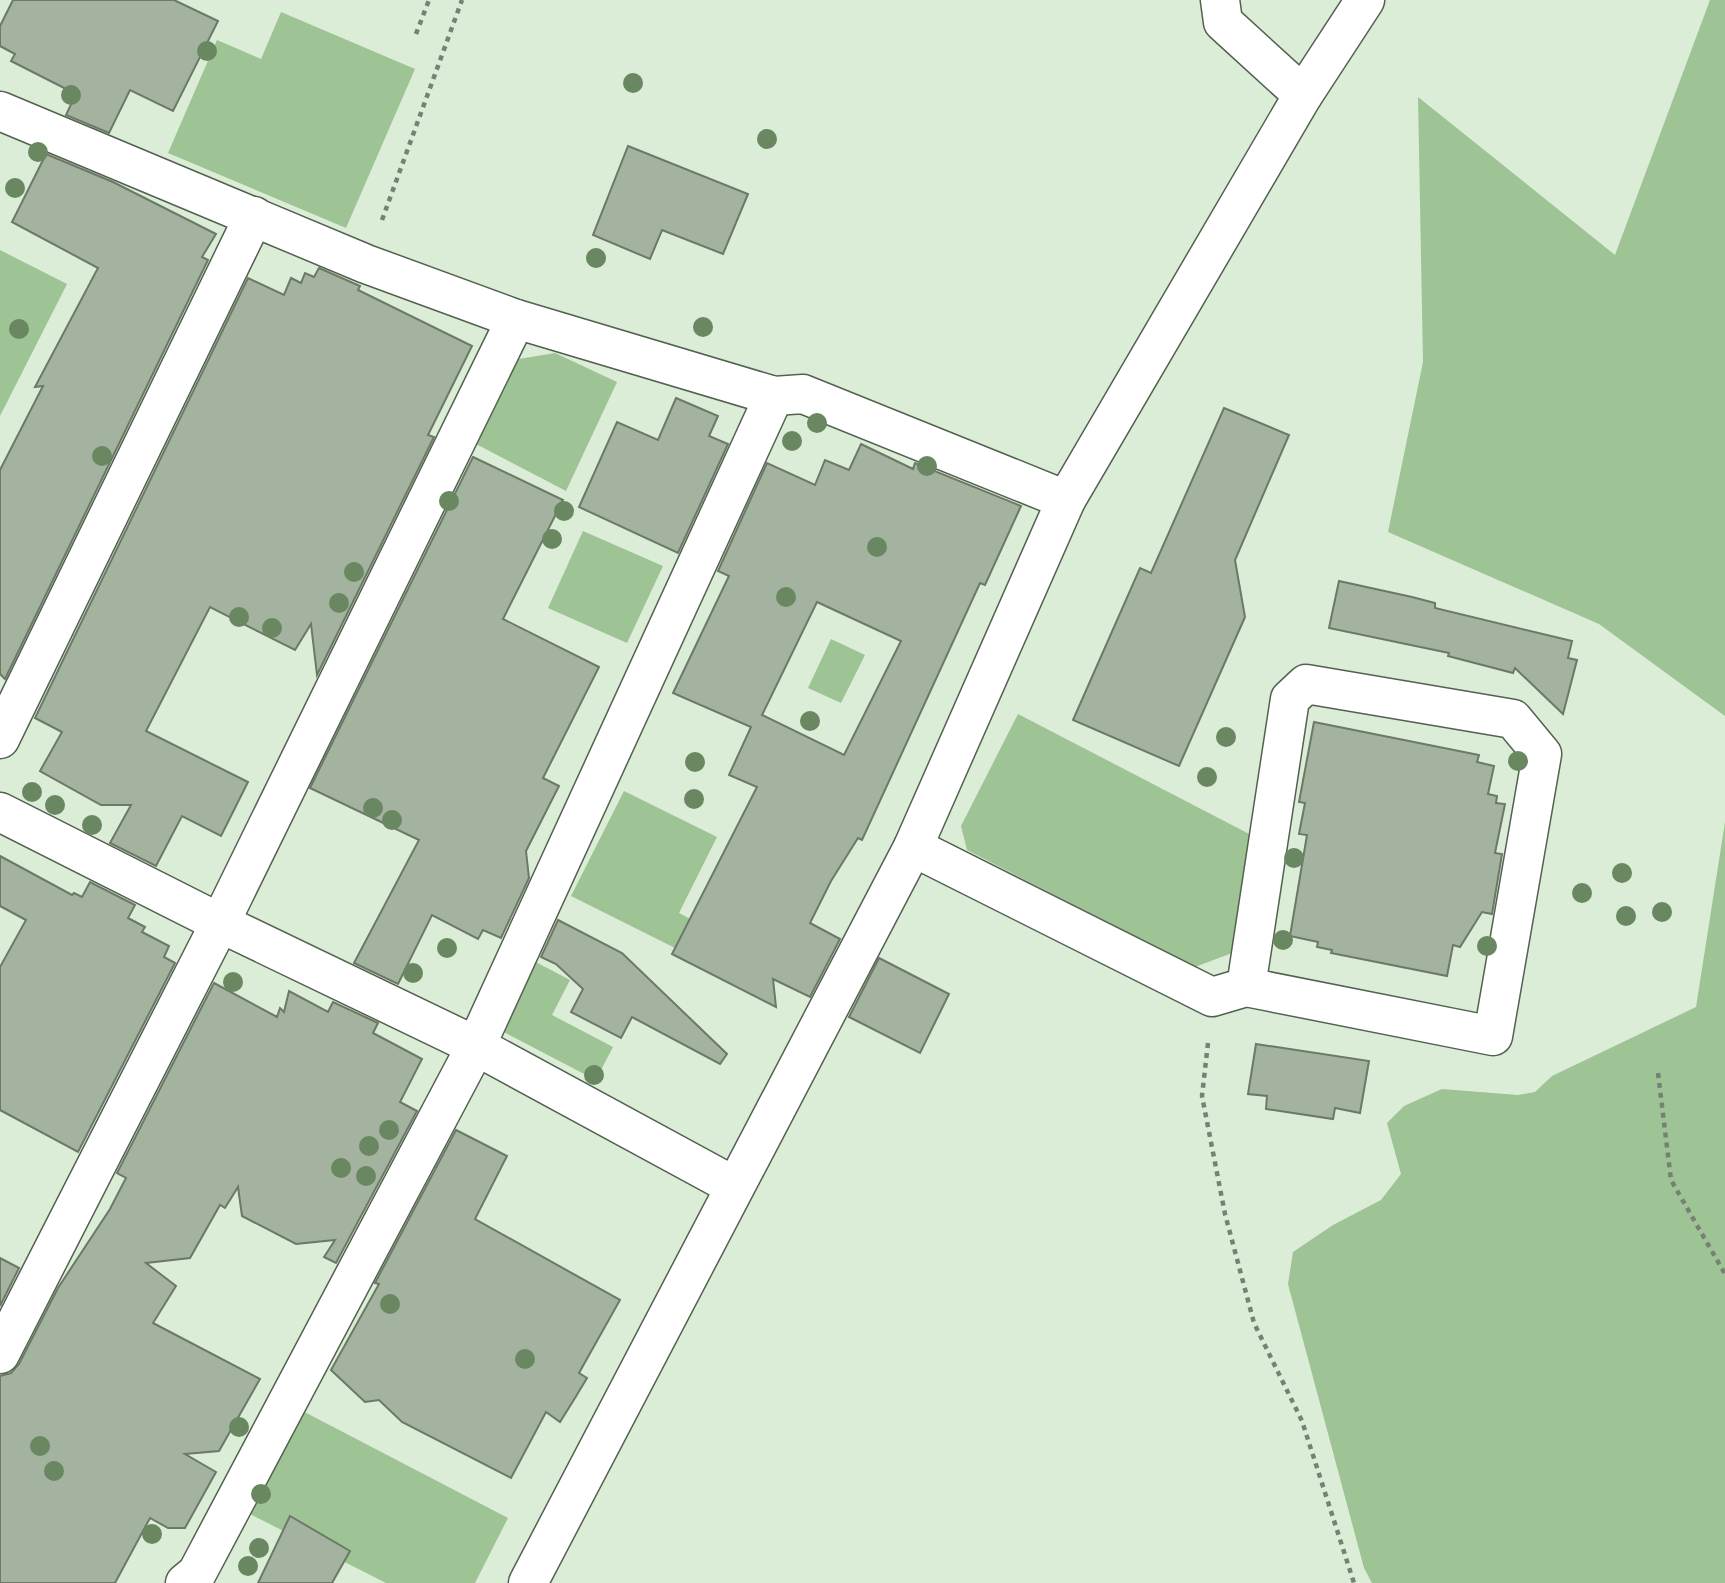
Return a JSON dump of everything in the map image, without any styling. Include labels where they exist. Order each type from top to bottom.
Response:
[{"type":"street","points":[[1220,0],[1223,22],[1303,95]]},
{"type":"street","points":[[528,1583],[913,846],[1066,500],[1303,95],[1365,0]]},
{"type":"street","points":[[5,124],[254,216],[366,264],[516,319],[774,396],[803,394],[1066,500]]},
{"type":"street","points":[[0,739],[254,216]]},
{"type":"street","points":[[0,1354],[220,923],[516,319]]},
{"type":"street","points":[[185,1583],[197,1573],[476,1046],[774,396]]},
{"type":"street","points":[[913,846],[1229,992],[1493,1035],[1542,754],[1513,719],[1306,684],[1290,699],[1229,992]]},
{"type":"street","points":[[0,812],[220,923],[476,1046],[734,1186]]},
{"type":"path","points":[[416,34],[429,0]]},
{"type":"path","points":[[366,264],[462,0]]},
{"type":"path","points":[[1229,992],[1202,1096],[1225,1214],[1254,1323],[1302,1421],[1354,1583]]},
{"type":"path","points":[[1658,1073],[1671,1180],[1725,1273]]},
{"type":"green space","points":[[1710,0],[1725,0],[1725,716],[1599,624],[1388,532],[1423,362],[1418,97],[1615,255]]},
{"type":"green space","points":[[281,12],[415,69],[346,228],[168,153],[217,40],[261,59]]},
{"type":"green space","points":[[0,250],[67,284],[0,416]]},
{"type":"green space","points":[[555,353],[617,382],[566,491],[476,444],[519,359]]},
{"type":"green space","points":[[583,531],[663,566],[627,643],[548,608]]},
{"type":"green space","points":[[831,639],[865,655],[841,703],[808,688]]},
{"type":"green space","points":[[1018,714],[1255,837],[1240,950],[1195,967],[967,850],[961,826]]},
{"type":"green space","points":[[624,791],[717,837],[679,913],[711,930],[697,959],[571,896]]},
{"type":"green space","points":[[1725,822],[1725,1583],[1372,1583],[1364,1568],[1288,1284],[1293,1252],[1333,1225],[1381,1200],[1401,1174],[1387,1123],[1404,1106],[1442,1089],[1518,1095],[1535,1092],[1552,1076],[1696,1007]]},
{"type":"green space","points":[[528,958],[570,980],[552,1015],[613,1047],[600,1072],[593,1069],[588,1076],[502,1031]]},
{"type":"green space","points":[[293,1406],[508,1518],[475,1583],[386,1583],[242,1510]]},
{"type":"building","points":[[13,0],[174,0],[218,21],[173,111],[130,90],[109,133],[66,115],[76,94],[11,61],[15,54],[0,46],[0,26]]},
{"type":"building","points":[[628,146],[748,194],[723,254],[662,230],[650,259],[593,235]]},
{"type":"building","points":[[46,154],[113,182],[216,234],[202,257],[208,260],[5,679],[0,674],[0,470],[43,386],[35,387],[98,268],[12,222]]},
{"type":"building","points":[[319,268],[360,286],[358,290],[472,346],[428,435],[434,437],[317,675],[311,624],[295,650],[210,607],[146,731],[248,782],[221,836],[182,816],[156,866],[110,843],[131,805],[101,805],[40,771],[62,732],[35,718],[248,278],[284,295],[291,278],[301,283],[305,273],[314,277]]},
{"type":"building","points":[[676,398],[718,416],[709,436],[728,444],[678,553],[579,507],[617,422],[658,440]]},
{"type":"building","points":[[1224,408],[1289,435],[1235,560],[1245,617],[1179,766],[1073,720],[1140,568],[1151,573]]},
{"type":"building","points":[[861,444],[913,469],[915,463],[1021,506],[985,585],[980,583],[862,840],[858,838],[831,881],[810,923],[840,939],[810,997],[773,979],[776,1007],[672,954],[757,787],[729,775],[751,727],[673,693],[729,576],[718,571],[767,463],[815,485],[825,460],[849,470]],"holes":[[[817,602],[901,641],[844,755],[762,715]]]},
{"type":"building","points":[[473,457],[563,500],[503,619],[599,667],[543,778],[559,786],[526,851],[529,878],[501,938],[483,930],[478,939],[432,915],[398,984],[354,963],[419,840],[310,788]]},
{"type":"building","points":[[1339,581],[1412,597],[1435,603],[1435,608],[1572,641],[1568,658],[1577,660],[1563,714],[1515,668],[1513,673],[1448,656],[1449,653],[1329,628]]},
{"type":"building","points":[[1314,722],[1479,755],[1477,762],[1494,766],[1488,794],[1497,796],[1496,803],[1505,804],[1495,853],[1502,854],[1492,914],[1482,912],[1460,947],[1453,945],[1447,976],[1331,953],[1332,950],[1317,947],[1318,942],[1290,936],[1307,835],[1299,834],[1305,803],[1299,802]]},
{"type":"building","points":[[0,856],[72,895],[74,893],[82,897],[90,882],[135,905],[128,918],[145,927],[142,932],[169,946],[164,957],[175,963],[78,1152],[0,1110],[0,967],[26,920],[0,906]]},
{"type":"building","points":[[558,920],[622,953],[727,1054],[720,1064],[632,1017],[621,1038],[571,1012],[583,989],[556,964],[541,957]]},
{"type":"building","points":[[879,958],[949,994],[920,1053],[849,1017]]},
{"type":"building","points":[[214,983],[277,1017],[280,1008],[284,1012],[289,991],[328,1012],[333,1002],[378,1023],[373,1033],[422,1059],[400,1102],[417,1111],[336,1263],[324,1257],[335,1240],[296,1244],[242,1216],[238,1187],[225,1208],[220,1205],[190,1258],[146,1263],[176,1286],[153,1323],[260,1379],[219,1451],[185,1454],[216,1472],[185,1528],[168,1528],[150,1518],[115,1583],[0,1583],[0,1376],[11,1373],[19,1364],[58,1288],[110,1209],[126,1178],[117,1173]]},
{"type":"building","points":[[1256,1044],[1369,1061],[1360,1113],[1335,1108],[1333,1119],[1266,1109],[1267,1096],[1248,1094]]},
{"type":"building","points":[[456,1130],[507,1156],[475,1219],[620,1300],[579,1373],[587,1378],[575,1398],[560,1422],[546,1412],[511,1478],[402,1422],[379,1400],[365,1402],[331,1370],[379,1284],[375,1283]]},
{"type":"building","points":[[0,1258],[19,1268],[0,1306]]},
{"type":"building","points":[[290,1516],[350,1551],[332,1583],[258,1583]]}]
